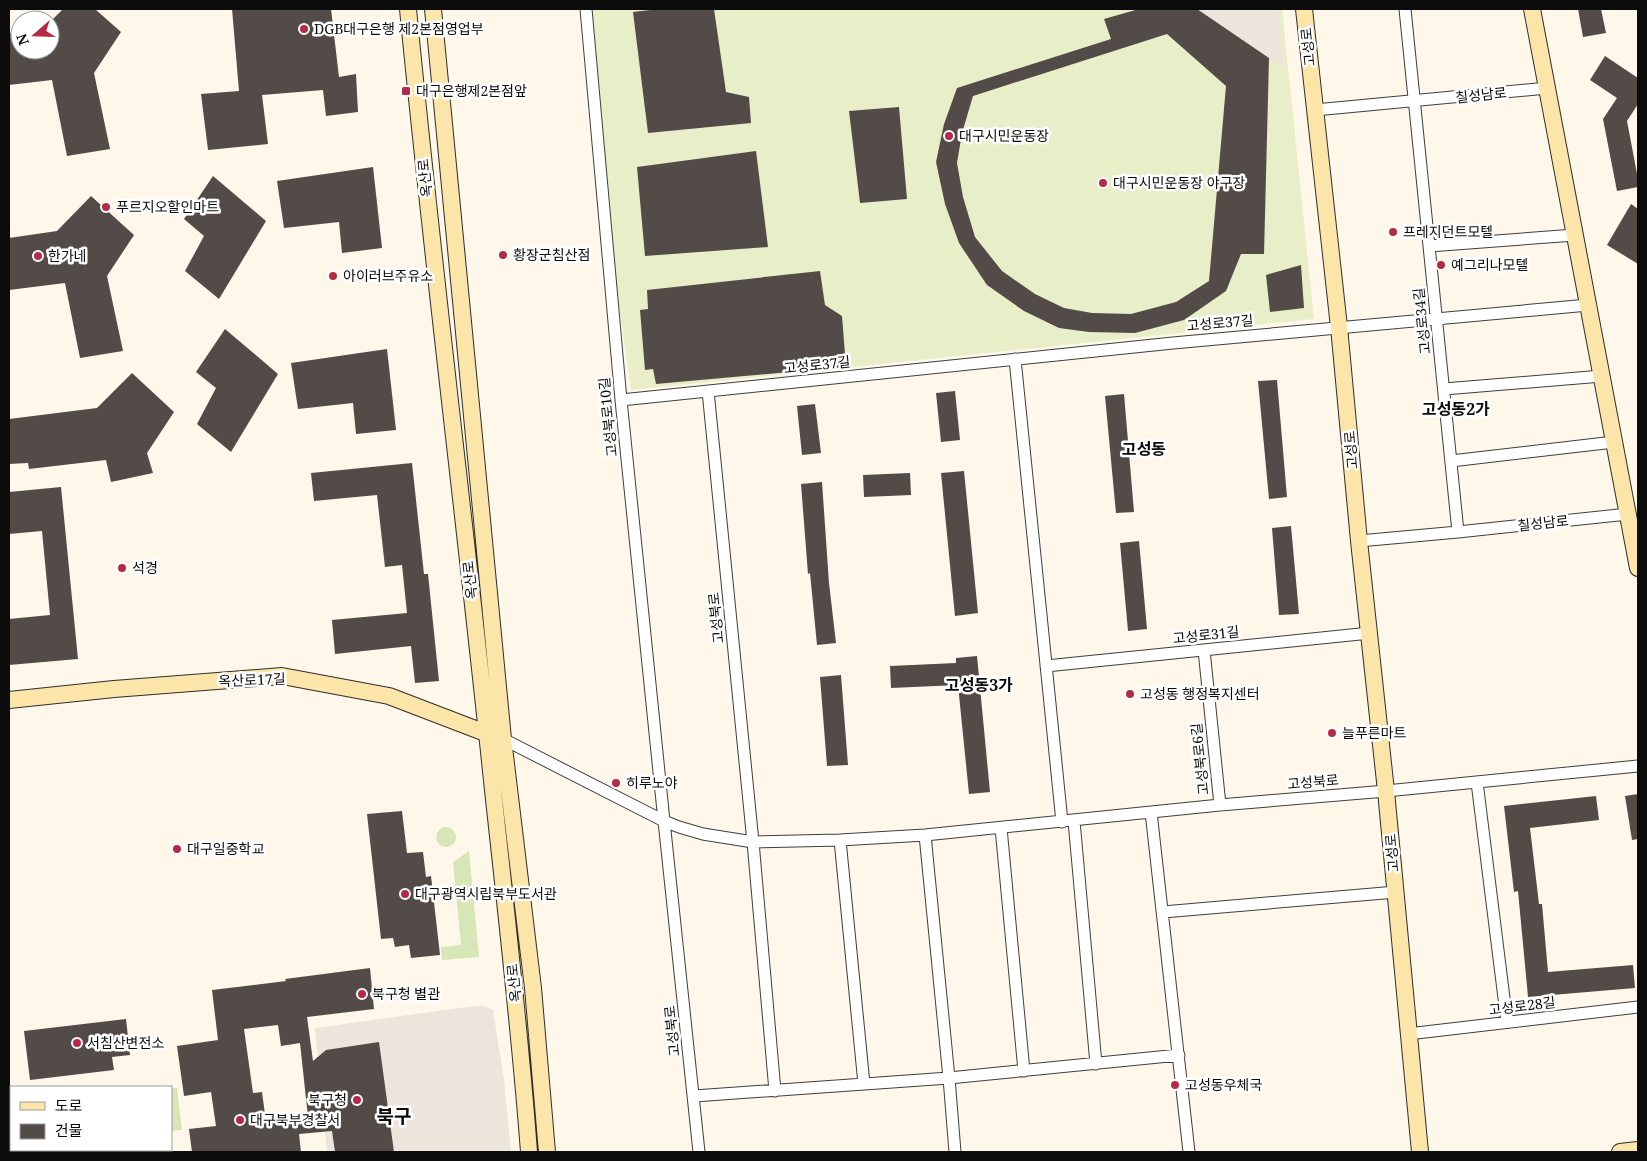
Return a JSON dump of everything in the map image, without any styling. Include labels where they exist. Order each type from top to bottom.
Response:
[{"type":"main road","name":"옥산로","points":[[408,9],[431,238],[495,737],[533,988],[547,1152]]},
{"type":"main road","name":"옥산로","points":[[432,9],[529,1152]]},
{"type":"main road","name":"고성로","points":[[1304,9],[1339,327],[1359,541],[1396,892],[1420,1152]]},
{"type":"main road","points":[[1532,9],[1638,568]]},
{"type":"main road","name":"옥산로17길","points":[[9,700],[114,689],[282,676],[389,696],[495,737]]},
{"type":"main road","points":[[1620,1152],[1638,1150]]},
{"type":"street","name":"고성북로10길","points":[[586,9],[621,400],[664,821]]},
{"type":"street","name":"고성로34길","points":[[1405,9],[1458,532]]},
{"type":"street","name":"칠성남로","points":[[1315,110],[1547,88]]},
{"type":"street","points":[[1429,246],[1575,235]]},
{"type":"street","points":[[1437,320],[1588,305]]},
{"type":"street","name":"고성로37길","points":[[621,400],[1339,327],[1437,320]]},
{"type":"street","points":[[1015,359],[1046,666],[1068,821],[1096,1064]]},
{"type":"street","points":[[1444,389],[1602,376]]},
{"type":"street","name":"고성북로","points":[[708,391],[775,1091]]},
{"type":"street","points":[[1451,461],[1614,442]]},
{"type":"street","name":"칠성남로","points":[[1458,532],[1628,514]]},
{"type":"street","points":[[1359,541],[1458,532]]},
{"type":"street","name":"고성로31길","points":[[1046,666],[1370,633]]},
{"type":"street","name":"고성북로6길","points":[[1204,650],[1220,805]]},
{"type":"street","name":"고성북로","points":[[495,737],[664,821],[703,834],[752,842],[840,840],[925,835],[1638,766]]},
{"type":"street","points":[[1477,782],[1507,1022]]},
{"type":"street","points":[[1151,812],[1189,1152]]},
{"type":"street","name":"고성북로","points":[[664,821],[699,1152]]},
{"type":"street","points":[[1001,828],[1024,1071]]},
{"type":"street","points":[[925,835],[950,1078],[955,1152]]},
{"type":"street","points":[[840,840],[864,1084]]},
{"type":"street","name":"고성로","points":[[1163,912],[1396,892]]},
{"type":"street","name":"고성로28길","points":[[1408,1034],[1638,1007]]},
{"type":"street","points":[[694,1096],[950,1078],[1179,1055]]},
{"type":"green space","name":"대구시민운동장","points":[[590,9],[1282,9],[1314,319],[631,390],[613,263]]},
{"type":"green space","points":[[446,827],[453,830],[456,837],[453,844],[446,847],[439,844],[436,837],[439,830]]},
{"type":"green space","points":[[469,851],[479,957],[442,960],[441,947],[461,945],[453,862]]},
{"type":"green space","points":[[172,1088],[177,1088],[182,1130],[172,1131]]},
{"type":"shaded area","points":[[1196,9],[1278,9],[1285,70]]},
{"type":"shaded area","points":[[481,1005],[493,1010],[504,1080],[511,1152],[327,1152],[315,1028]]},
{"type":"building","points":[[63,9],[95,9],[121,32],[94,73],[110,149],[67,156],[52,80],[9,85],[9,33],[10,60],[60,60],[60,12]]},
{"type":"building","points":[[232,9],[331,9],[339,77],[356,74],[358,112],[326,116],[323,90],[262,95],[268,144],[208,150],[201,94],[239,91]]},
{"type":"building","points":[[659,9],[714,9],[726,92],[749,97],[751,123],[648,133],[633,12]]},
{"type":"building","points":[[1139,9],[1197,9],[1269,58],[1264,254],[1241,254],[1226,291],[1184,320],[1135,333],[1089,332],[1059,328],[1024,311],[987,285],[959,243],[945,204],[936,162],[944,124],[957,88],[1111,39],[1104,19]],"holes":[[[1167,34],[1226,86],[1209,281],[1176,302],[1131,314],[1092,313],[1064,308],[1035,294],[1002,271],[975,237],[963,197],[957,163],[962,133],[973,96]]]},
{"type":"building","points":[[1578,9],[1601,9],[1606,33],[1583,37]]},
{"type":"building","points":[[1605,56],[1638,78],[1638,104],[1627,121],[1638,187],[1617,191],[1603,119],[1617,98],[1590,80]]},
{"type":"building","points":[[899,107],[907,199],[860,203],[849,111]]},
{"type":"building","points":[[756,151],[768,247],[645,256],[637,167]]},
{"type":"building","points":[[373,167],[382,248],[342,253],[339,222],[284,228],[277,181]]},
{"type":"building","points":[[213,176],[266,221],[219,299],[185,271],[204,236],[184,219]]},
{"type":"building","points":[[91,196],[134,235],[107,276],[123,351],[80,358],[65,283],[9,290],[9,238],[57,231]]},
{"type":"building","points":[[1631,204],[1638,209],[1638,264],[1607,245]]},
{"type":"building","points":[[1301,265],[1304,308],[1270,312],[1266,275]]},
{"type":"building","points":[[820,271],[825,305],[842,316],[846,367],[656,384],[653,369],[645,370],[640,310],[648,309],[647,290]]},
{"type":"building","points":[[225,329],[278,374],[231,452],[197,424],[216,388],[196,372]]},
{"type":"building","points":[[387,349],[396,430],[356,434],[353,403],[298,409],[291,363]]},
{"type":"building","points":[[132,373],[174,412],[147,453],[153,473],[111,482],[106,460],[29,469],[28,463],[9,464],[9,419],[97,408]]},
{"type":"building","points":[[1277,380],[1287,497],[1269,499],[1258,381]]},
{"type":"building","points":[[955,391],[960,440],[941,442],[936,393]]},
{"type":"building","points":[[1124,394],[1134,512],[1116,513],[1105,396]]},
{"type":"building","points":[[815,404],[821,453],[802,455],[797,406]]},
{"type":"building","points":[[412,463],[424,574],[428,574],[439,681],[415,683],[411,646],[335,654],[332,620],[407,613],[402,565],[385,567],[377,495],[314,501],[311,473]]},
{"type":"building","points":[[964,471],[978,613],[955,616],[941,473]]},
{"type":"building","points":[[910,473],[911,495],[864,497],[863,475]]},
{"type":"building","points":[[822,482],[829,583],[836,643],[817,645],[810,573],[808,574],[801,484]]},
{"type":"building","points":[[61,487],[78,659],[9,665],[9,619],[50,615],[42,531],[9,534],[9,492]]},
{"type":"building","points":[[1291,526],[1299,614],[1279,615],[1272,528]]},
{"type":"building","points":[[1139,541],[1147,629],[1128,631],[1120,543]]},
{"type":"building","points":[[977,656],[990,792],[969,794],[958,685],[891,688],[890,666],[956,663],[956,658]]},
{"type":"building","points":[[841,675],[848,765],[827,766],[820,677]]},
{"type":"building","points":[[1638,794],[1638,839],[1632,840],[1625,796]]},
{"type":"building","points":[[1596,796],[1599,820],[1530,828],[1539,904],[1542,904],[1548,972],[1633,965],[1635,988],[1528,997],[1518,891],[1514,892],[1504,806]]},
{"type":"building","name":"대구광역시립북부도서관","points":[[402,811],[407,853],[423,852],[426,877],[431,876],[440,955],[411,958],[409,945],[395,947],[393,938],[381,939],[367,814]]},
{"type":"building","points":[[370,968],[374,1009],[307,1017],[313,1061],[326,1050],[379,1042],[394,1152],[335,1152],[332,1131],[299,1134],[301,1152],[192,1152],[189,1129],[216,1126],[211,1092],[184,1096],[177,1046],[218,1040],[212,990],[286,981],[285,979]],"holes":[[[278,1025],[281,1046],[300,1043],[308,1117],[266,1122],[262,1092],[253,1093],[244,1029]]]},
{"type":"building","name":"서침산변전소","points":[[126,1019],[130,1055],[112,1057],[114,1070],[30,1080],[24,1031]]},
{"type":"place","name":"DGB대구은행 제2본점영업부","points":[[304,29]]},
{"type":"place","name":"대구은행제2본점앞","points":[[406,91]]},
{"type":"place","name":"대구시민운동장","points":[[949,136]]},
{"type":"place","name":"대구시민운동장 야구장","points":[[1103,183]]},
{"type":"place","name":"푸르지오할인마트","points":[[106,207]]},
{"type":"place","name":"프레지던트모텔","points":[[1393,232]]},
{"type":"place","name":"황장군침산점","points":[[503,255]]},
{"type":"place","name":"한가네","points":[[38,256]]},
{"type":"place","name":"예그리나모텔","points":[[1441,265]]},
{"type":"place","name":"아이러브주유소","points":[[333,276]]},
{"type":"place","name":"석경","points":[[122,568]]},
{"type":"place","name":"고성동 행정복지센터","points":[[1130,694]]},
{"type":"place","name":"늘푸른마트","points":[[1332,733]]},
{"type":"place","name":"히루노야","points":[[616,783]]},
{"type":"place","name":"대구일중학교","points":[[177,849]]},
{"type":"place","name":"대구광역시립북부도서관","points":[[405,894]]},
{"type":"place","name":"북구청 별관","points":[[362,994]]},
{"type":"place","name":"서침산변전소","points":[[77,1043]]},
{"type":"place","name":"고성동우체국","points":[[1175,1085]]},
{"type":"place","name":"북구청","points":[[357,1100]]},
{"type":"place","name":"대구북부경찰서","points":[[240,1120]]},
{"type":"district","name":"고성동2가","points":[[1456,409]]},
{"type":"district","name":"고성동","points":[[1144,449]]},
{"type":"district","name":"고성동3가","points":[[979,685]]},
{"type":"district","name":"북구","points":[[394,1116]]}]
